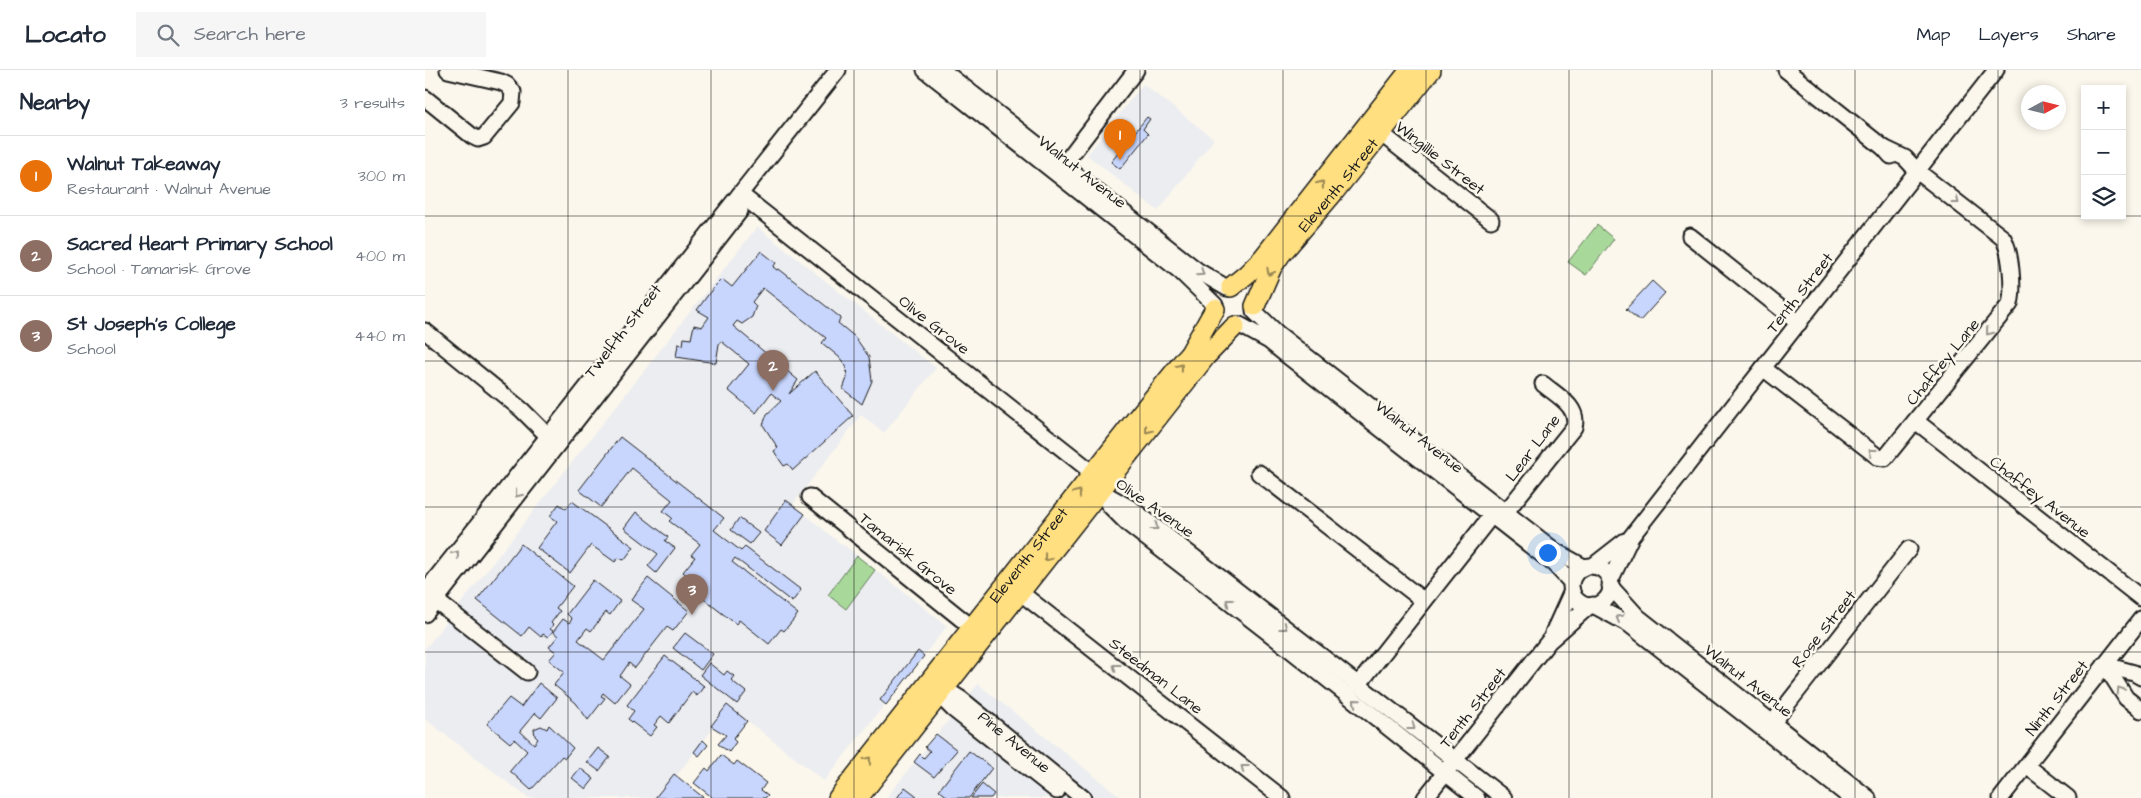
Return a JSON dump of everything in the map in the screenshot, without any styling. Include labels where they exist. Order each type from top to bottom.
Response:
[{"type":"main road","name":"Eleventh Street","points":[[1254,308],[1272,267],[1375,128],[1410,70]]},
{"type":"main road","name":"Eleventh Street","points":[[1229,287],[1247,274],[1261,259],[1375,128],[1431,70]]},
{"type":"main road","points":[[1229,287],[1245,289],[1250,293],[1254,308],[1249,320],[1238,326],[1225,323],[1220,319],[1215,307],[1219,294],[1229,287]]},
{"type":"main road","name":"Eleventh Street","points":[[1100,482],[1190,353],[1215,307]]},
{"type":"main road","name":"Eleventh Street","points":[[853,795],[935,687],[1100,482],[1206,356],[1238,326]]},
{"type":"street","points":[[425,98],[478,139],[485,137],[512,103],[513,92],[504,82],[448,70]]},
{"type":"street","name":"Twelfth Street","points":[[744,197],[838,70]]},
{"type":"street","name":"Twelfth Street","points":[[425,614],[430,596],[744,197],[850,70]]},
{"type":"street","name":"Walnut Avenue","points":[[925,70],[1198,271],[1229,287]]},
{"type":"street","name":"Walnut Avenue","points":[[943,70],[1180,271],[1215,307]]},
{"type":"street","points":[[1060,169],[1136,70]]},
{"type":"street","name":"Chaffey Lane","points":[[1763,368],[1878,457],[1885,458],[1889,456],[2007,310],[2012,292],[2007,248],[2003,238],[1917,172],[1901,166],[1884,148],[1786,70]]},
{"type":"street","name":"Tenth Street","points":[[1610,584],[1631,537],[1997,70]]},
{"type":"street","name":"Wingillie Street","points":[[1375,128],[1491,220]]},
{"type":"street","name":"Olive Grove","points":[[744,197],[1100,482]]},
{"type":"street","points":[[1690,236],[1799,323]]},
{"type":"street","name":"Walnut Avenue","points":[[1254,308],[1278,334],[1498,514],[1553,564],[1571,586]]},
{"type":"street","name":"Walnut Avenue","points":[[1238,326],[1269,341],[1498,514],[1555,551],[1588,567]]},
{"type":"street","points":[[425,331],[556,436]]},
{"type":"street","name":"Lear Lane","points":[[1498,514],[1574,427],[1576,421],[1575,414],[1571,408],[1543,384]]},
{"type":"street","name":"Chaffey Avenue","points":[[1917,422],[2141,598]]},
{"type":"street","points":[[1259,473],[1424,601]]},
{"type":"street","name":"Olive Avenue","points":[[1100,482],[1132,509],[1503,798]]},
{"type":"street","name":"Olive Avenue","points":[[1100,482],[1111,507],[1127,523],[1477,798]]},
{"type":"street","name":"Tamarisk Grove","points":[[810,497],[979,633]]},
{"type":"street","points":[[1358,685],[1424,601],[1498,514]]},
{"type":"street","name":"Tenth Street","points":[[1588,567],[1631,537]]},
{"type":"street","name":"Rose Street","points":[[1769,727],[1909,549]]},
{"type":"street","points":[[1588,567],[1603,571],[1610,584],[1609,592],[1603,601],[1591,605],[1578,601],[1571,586],[1576,573],[1588,567]]},
{"type":"street","name":"Walnut Avenue","points":[[1610,584],[1638,617],[1851,798]]},
{"type":"street","name":"Tenth Street","points":[[1549,641],[1571,586]]},
{"type":"street","name":"Steedman Lane","points":[[1014,587],[1282,798]]},
{"type":"street","points":[[430,596],[527,672]]},
{"type":"street","name":"Walnut Avenue","points":[[1591,605],[1630,625],[1868,798]]},
{"type":"street","name":"Tenth Street","points":[[1425,798],[1549,641],[1591,605]]},
{"type":"street","name":"Ninth Street","points":[[2001,798],[2141,620]]},
{"type":"street","points":[[2105,665],[2134,673],[2141,678]]},
{"type":"street","points":[[2105,665],[2126,698],[2141,710]]},
{"type":"street","name":"Pine Avenue","points":[[935,687],[953,709],[1067,798]]},
{"type":"street","name":"Pine Avenue","points":[[935,687],[961,699],[1083,798]]},
{"type":"street","points":[[2027,766],[2068,798]]},
{"type":"shaded area","points":[[1143,84],[1214,139],[1158,211],[1087,155]]},
{"type":"shaded area","points":[[757,227],[936,368],[884,433],[861,415],[793,504],[843,546],[947,626],[824,781],[730,707],[659,798],[528,798],[425,719],[425,649]]},
{"type":"shaded area","points":[[978,684],[1122,798],[886,798]]},
{"type":"green space","points":[[1597,225],[1614,239],[1586,275],[1568,262]]},
{"type":"green space","points":[[857,556],[875,570],[846,609],[828,595]]},
{"type":"building","points":[[1147,117],[1150,119],[1143,129],[1148,134],[1120,169],[1111,162]]},
{"type":"building","points":[[761,251],[776,263],[773,267],[777,270],[779,269],[841,318],[838,323],[855,337],[869,357],[872,381],[862,404],[843,389],[847,378],[846,366],[839,357],[822,343],[826,338],[763,288],[752,302],[756,306],[752,317],[742,324],[737,321],[733,326],[798,380],[789,394],[815,371],[853,416],[793,470],[788,464],[784,466],[779,459],[774,451],[778,448],[763,425],[767,414],[781,401],[771,393],[756,413],[728,390],[749,364],[721,341],[716,363],[676,357],[678,344],[683,345],[684,338],[691,339],[694,325],[702,327],[709,317],[697,310],[713,288],[722,279],[732,287]]},
{"type":"building","points":[[1652,281],[1665,293],[1640,321],[1626,309]]},
{"type":"building","points":[[620,437],[724,518],[714,530],[741,551],[745,547],[801,590],[792,602],[735,558],[732,562],[798,614],[784,631],[781,629],[769,644],[739,620],[736,624],[697,594],[700,589],[683,572],[695,557],[691,555],[700,544],[669,521],[672,518],[663,511],[672,500],[632,468],[601,507],[579,490]]},
{"type":"building","points":[[786,500],[805,514],[782,545],[764,531]]},
{"type":"building","points":[[572,501],[634,547],[624,560],[618,558],[615,562],[591,545],[570,573],[537,548],[557,521],[550,516],[559,504],[566,509]]},
{"type":"building","points":[[636,512],[668,537],[665,541],[675,548],[656,573],[648,566],[658,554],[624,528]]},
{"type":"building","points":[[739,518],[759,533],[750,544],[731,530]]},
{"type":"building","points":[[521,544],[573,586],[556,608],[560,611],[551,623],[553,625],[550,629],[553,631],[548,637],[543,634],[541,637],[529,627],[522,636],[477,600]]},
{"type":"building","points":[[648,578],[689,611],[673,631],[667,627],[635,668],[629,663],[620,676],[630,684],[615,703],[603,693],[601,696],[605,698],[588,720],[576,703],[554,685],[564,672],[549,660],[556,652],[549,647],[558,636],[553,632],[563,619],[569,623],[572,619],[567,614],[593,580],[620,601],[610,615],[606,612],[591,631],[587,628],[578,640],[604,660],[644,609],[631,600]]},
{"type":"building","points":[[685,633],[713,654],[701,670],[673,648]]},
{"type":"building","points":[[918,651],[924,656],[886,705],[880,700]]},
{"type":"building","points":[[665,656],[704,686],[697,696],[692,692],[669,723],[661,716],[654,725],[657,727],[650,736],[628,719],[634,711],[627,705]]},
{"type":"building","points":[[709,663],[724,675],[727,671],[734,676],[731,680],[746,692],[737,704],[700,675]]},
{"type":"building","points":[[539,683],[557,698],[541,718],[535,713],[520,731],[534,744],[538,739],[535,736],[534,729],[541,726],[547,729],[549,725],[573,748],[565,758],[562,756],[531,790],[510,771],[527,751],[514,739],[510,743],[487,724],[509,698],[521,707]]},
{"type":"building","points":[[727,705],[747,721],[733,739],[736,742],[729,752],[718,744],[726,735],[711,726]]},
{"type":"building","points":[[936,734],[957,750],[934,777],[914,762],[920,754],[924,758],[930,751],[925,747]]},
{"type":"building","points":[[703,740],[708,745],[699,756],[694,752]]},
{"type":"building","points":[[598,748],[610,757],[599,771],[587,762]]},
{"type":"building","points":[[969,751],[992,768],[969,798],[949,798],[939,790]]},
{"type":"building","points":[[721,755],[734,765],[737,761],[766,783],[761,790],[768,795],[765,798],[713,798],[694,783],[706,768],[709,771]]},
{"type":"building","points":[[580,768],[594,779],[586,789],[572,778]]},
{"type":"building","points":[[674,774],[704,798],[655,798]]},
{"type":"building","points":[[982,784],[994,794],[991,798],[971,798]]},
{"type":"building","points":[[905,787],[917,796],[915,798],[897,798]]},
{"type":"place","name":"Walnut Takeaway","points":[[1120,160]]},
{"type":"place","name":"Sacred Heart Primary School","points":[[773,391]]},
{"type":"place","name":"St Joseph’s College","points":[[692,615]]}]
